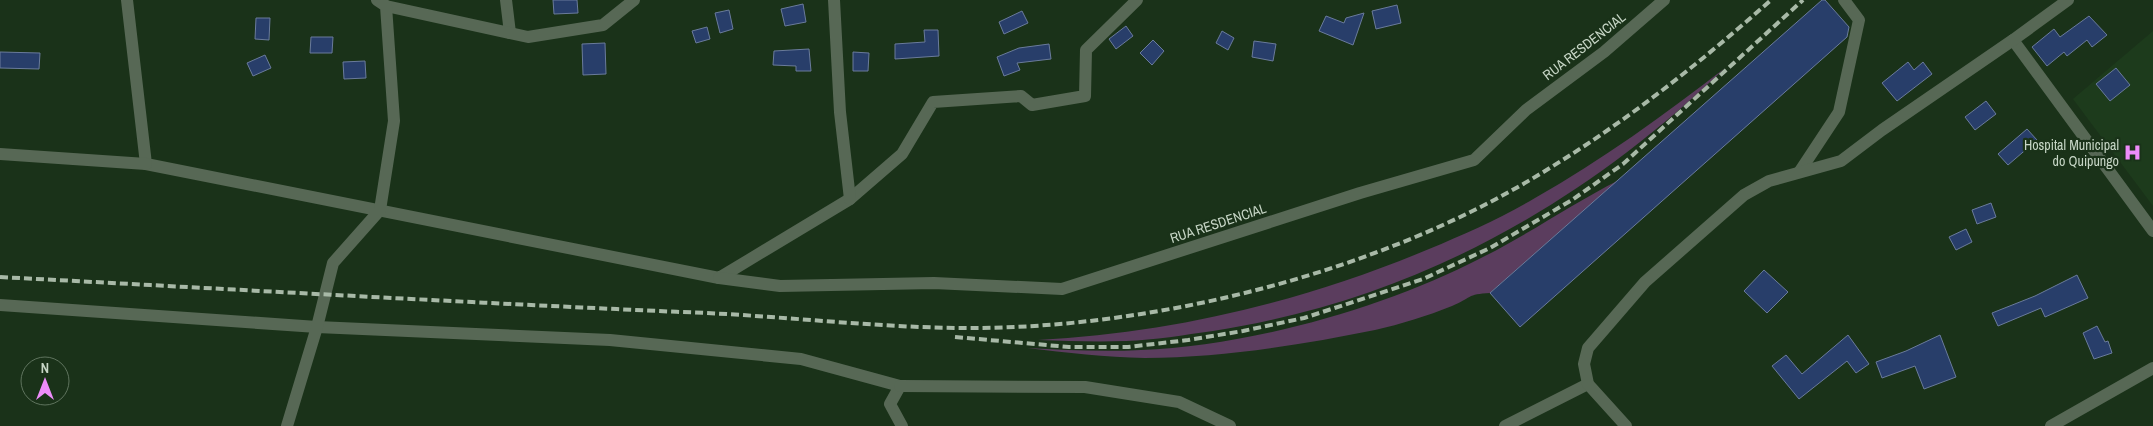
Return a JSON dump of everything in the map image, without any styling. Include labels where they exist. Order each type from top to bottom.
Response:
[{"type":"street","points":[[127,0],[146,164]]},
{"type":"street","points":[[506,0],[510,33]]},
{"type":"street","points":[[287,426],[317,327],[333,263],[380,210],[394,121],[381,3],[528,37],[603,25],[634,0]]},
{"type":"street","points":[[834,0],[840,112],[850,199]]},
{"type":"street","points":[[719,278],[850,199],[902,154],[933,102],[1021,96],[1032,105],[1085,96],[1086,50],[1137,0]]},
{"type":"street","name":"RUA RESDENCIAL","points":[[0,154],[146,164],[719,278],[780,286],[934,283],[1062,289],[1341,199],[1474,160],[1526,110],[1604,52],[1664,0]]},
{"type":"street","points":[[1800,171],[1840,112],[1859,20],[1844,0]]},
{"type":"street","points":[[1626,426],[1588,384],[1584,364],[1588,348],[1645,282],[1744,195],[1769,181],[1841,161],[1882,130],[2068,0]]},
{"type":"street","points":[[2013,40],[2153,231]]},
{"type":"street","points":[[0,305],[317,327],[610,340],[792,358],[900,386],[1085,387],[1179,402],[1230,426]]},
{"type":"street","points":[[2050,426],[2153,368]]},
{"type":"street","points":[[1505,426],[1588,384]]},
{"type":"street","points":[[900,386],[890,404],[902,426]]},
{"type":"shaded area","name":"Hospital Municipal do Quipungo","points":[[2153,31],[2153,206],[2073,99]]},
{"type":"shaded area","points":[[1725,68],[1670,118],[1612,163],[1552,204],[1490,240],[1425,271],[1357,296],[1286,316],[1213,331],[1137,340],[1038,340],[1139,330],[1188,322],[1286,299],[1382,268],[1469,232],[1560,183],[1632,136]]},
{"type":"shaded area","points":[[1619,180],[1490,293],[1473,295],[1452,306],[1404,322],[1375,330],[1318,341],[1203,356],[1145,358],[1027,348],[1112,351],[1183,347],[1226,341],[1316,321],[1403,293],[1443,276],[1499,249]]},
{"type":"building","points":[[553,0],[577,0],[578,13],[554,14]]},
{"type":"building","points":[[1822,0],[1825,0],[1849,27],[1847,37],[1520,327],[1490,293]]},
{"type":"building","points":[[803,4],[806,22],[785,26],[781,9]]},
{"type":"building","points":[[1397,5],[1401,23],[1376,29],[1372,11]]},
{"type":"building","points":[[729,10],[733,29],[720,33],[715,13]]},
{"type":"building","points":[[1022,11],[1028,23],[1004,34],[999,22]]},
{"type":"building","points":[[1364,13],[1353,45],[1319,31],[1326,16],[1344,23],[1346,18]]},
{"type":"building","points":[[2089,16],[2107,35],[2092,47],[2087,40],[2067,56],[2064,52],[2047,66],[2032,47],[2054,29],[2060,37]]},
{"type":"building","points":[[256,18],[270,18],[269,40],[255,39]]},
{"type":"building","points":[[1126,26],[1133,36],[1116,49],[1109,39]]},
{"type":"building","points":[[707,27],[710,39],[696,43],[692,31]]},
{"type":"building","points":[[924,30],[938,30],[939,56],[895,59],[895,44],[925,42]]},
{"type":"building","points":[[1222,31],[1234,38],[1228,50],[1216,43]]},
{"type":"building","points":[[311,37],[333,37],[332,53],[310,53]]},
{"type":"building","points":[[1153,40],[1164,51],[1152,65],[1140,53]]},
{"type":"building","points":[[1254,41],[1276,44],[1273,61],[1252,57]]},
{"type":"building","points":[[605,43],[606,74],[583,75],[582,44]]},
{"type":"building","points":[[1049,44],[1051,59],[1017,63],[1020,70],[1004,76],[997,57],[1019,48]]},
{"type":"building","points":[[809,49],[811,71],[796,71],[796,66],[773,65],[774,51]]},
{"type":"building","points":[[0,52],[40,53],[39,69],[0,68]]},
{"type":"building","points":[[853,52],[869,53],[868,71],[853,71]]},
{"type":"building","points":[[265,55],[271,68],[253,76],[247,63]]},
{"type":"building","points":[[365,61],[366,78],[344,79],[343,62]]},
{"type":"building","points":[[1908,62],[1914,70],[1923,62],[1932,74],[1897,101],[1882,83]]},
{"type":"building","points":[[2116,68],[2130,85],[2110,101],[2096,84]]},
{"type":"building","points":[[1986,101],[1996,114],[1975,130],[1965,117]]},
{"type":"building","points":[[2027,129],[2037,140],[2008,165],[1998,154]]},
{"type":"building","points":[[1991,203],[1996,217],[1977,224],[1972,210]]},
{"type":"building","points":[[1966,229],[1972,242],[1956,250],[1949,237]]},
{"type":"building","points":[[1764,270],[1788,292],[1767,313],[1744,291]]},
{"type":"building","points":[[2077,275],[2088,298],[2045,317],[2041,308],[1998,326],[1992,313],[2035,296]]},
{"type":"building","points":[[2097,326],[2105,342],[2108,341],[2112,353],[2094,359],[2083,333]]},
{"type":"building","points":[[1848,335],[1869,364],[1856,373],[1847,361],[1799,399],[1772,366],[1786,355],[1802,374]]},
{"type":"building","points":[[1940,335],[1956,377],[1924,389],[1915,366],[1882,378],[1876,362],[1906,351]]},
{"type":"railway","points":[[0,277],[934,327],[970,328],[1042,325],[1116,318],[1191,305],[1265,288],[1338,266],[1409,239],[1477,209],[1571,155],[1631,114],[1688,70],[1771,0]]},
{"type":"railway","points":[[955,337],[1069,347],[1128,347],[1188,340],[1304,318],[1423,279],[1490,248],[1572,200],[1623,164],[1803,0]]},
{"type":"place","name":"Hospital Municipal do Quipungo","points":[[2133,153]]}]
